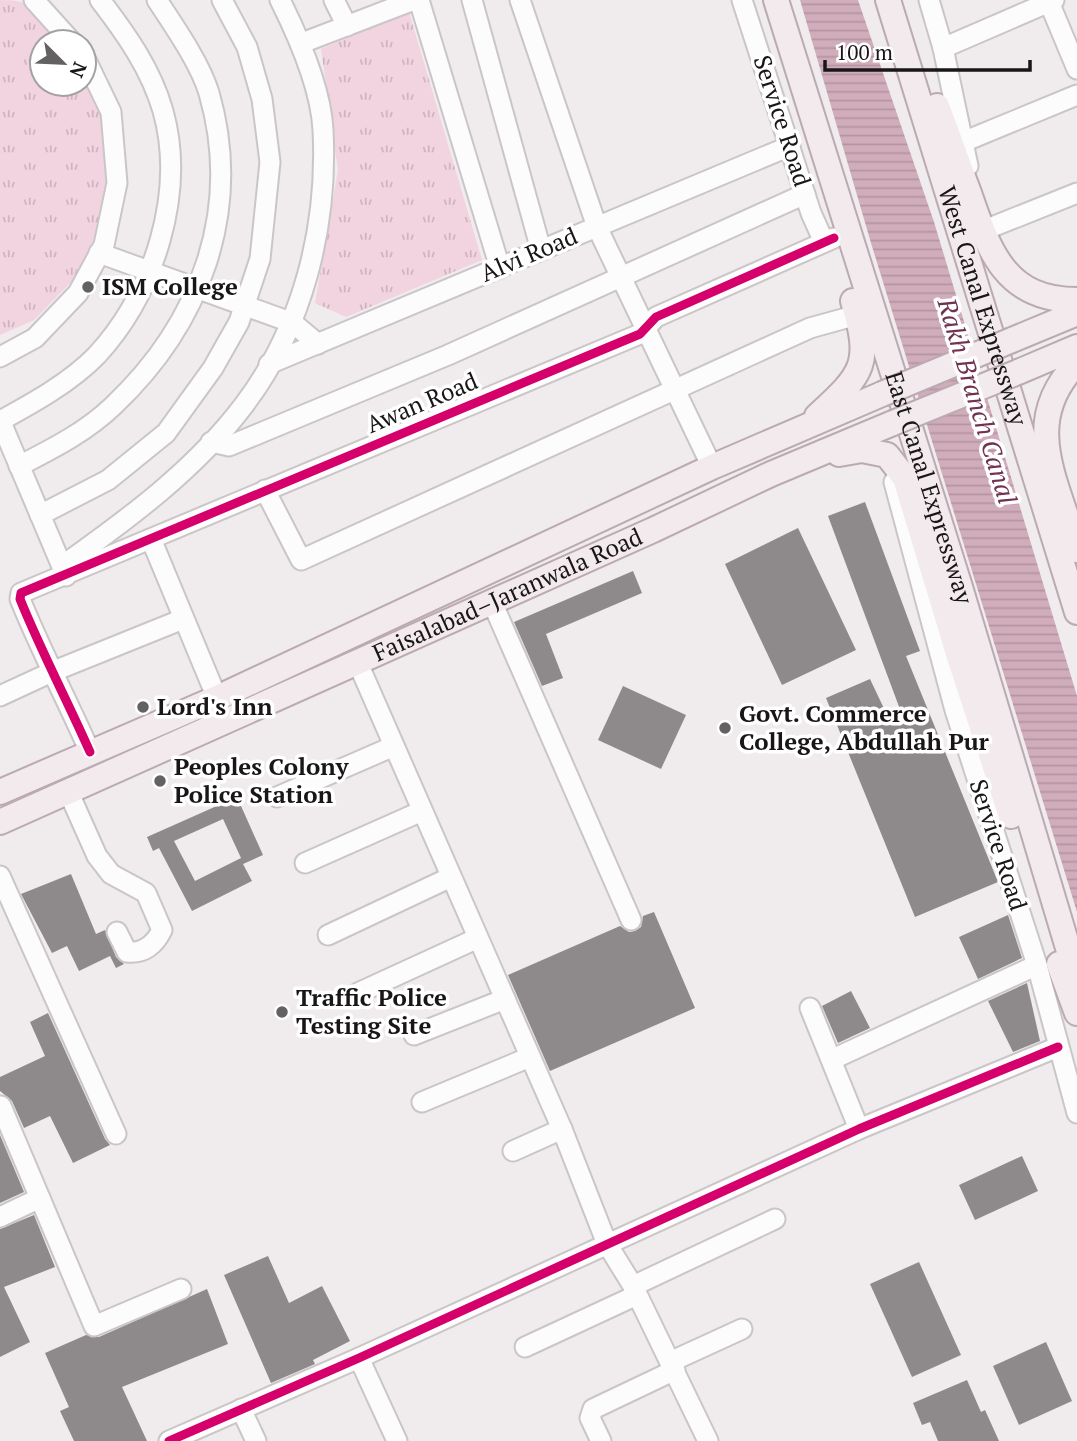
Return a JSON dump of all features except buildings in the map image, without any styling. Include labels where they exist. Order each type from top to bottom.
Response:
[{"type":"main road","points":[[769,0],[797,152],[857,315],[864,344],[858,375],[799,431]]},
{"type":"main road","name":"East Canal Expressway","points":[[776,0],[960,586],[1077,978]]},
{"type":"main road","name":"West Canal Expressway","points":[[888,0],[1077,612]]},
{"type":"main road","points":[[899,0],[982,231],[1005,272],[1022,287],[1042,296],[1077,300]]},
{"type":"main road","name":"Faisalabad–Jaranwala Road","points":[[0,792],[217,698],[712,467],[1077,313]]},
{"type":"main road","name":"Faisalabad–Jaranwala Road","points":[[0,822],[808,459],[1077,346]]},
{"type":"main road","points":[[1077,363],[1063,377],[1051,398],[1045,417],[1044,438],[1077,550]]},
{"type":"main road","points":[[808,459],[862,450],[887,455],[896,464],[908,487],[959,657],[1077,1013]]},
{"type":"street","points":[[34,0],[59,28]]},
{"type":"street","points":[[100,0],[137,50],[163,111],[171,168],[163,231],[150,271],[121,324],[96,356],[36,402],[0,420],[64,571],[194,462],[245,404],[293,323],[321,222],[323,128],[302,43],[280,0]]},
{"type":"street","points":[[19,466],[72,437],[113,407],[165,347],[197,289],[219,226],[221,160],[208,91],[157,0]]},
{"type":"street","points":[[40,515],[108,480],[166,433],[213,368],[239,322],[260,259],[270,162],[262,99],[251,60],[222,0]]},
{"type":"street","points":[[334,0],[347,26]]},
{"type":"street","points":[[302,43],[347,26],[380,6],[416,0],[500,268]]},
{"type":"street","points":[[472,0],[541,250]]},
{"type":"street","points":[[520,0],[597,227],[712,467]]},
{"type":"street","name":"Service Road","points":[[742,0],[797,152],[805,194],[829,240]]},
{"type":"street","points":[[929,0],[943,48],[982,231],[1077,193]]},
{"type":"street","points":[[943,48],[1051,1],[1077,68]]},
{"type":"street","points":[[0,357],[35,338],[78,293],[99,253],[117,183],[111,112],[98,85]]},
{"type":"street","points":[[963,142],[1077,95]]},
{"type":"street","name":"Alvi Road","points":[[269,364],[597,227],[797,152]]},
{"type":"street","points":[[211,442],[229,446],[620,279],[805,194]]},
{"type":"street","name":"Awan Road","points":[[54,671],[42,654],[20,596],[64,571],[151,539],[647,329],[656,317],[829,240]]},
{"type":"street","points":[[99,253],[293,323],[318,344]]},
{"type":"street","points":[[265,490],[301,560],[810,328],[857,315]]},
{"type":"street","name":"Service Road","points":[[887,455],[955,710],[1037,965],[1077,1113]]},
{"type":"street","points":[[151,539],[217,698]]},
{"type":"street","points":[[492,602],[631,920]]},
{"type":"street","points":[[0,696],[54,671],[183,619]]},
{"type":"street","points":[[357,661],[562,1129],[607,1244],[635,1290],[708,1441]]},
{"type":"street","points":[[54,671],[90,752]]},
{"type":"street","points":[[276,797],[394,746]]},
{"type":"street","points":[[68,791],[97,856],[111,874],[146,894],[162,930],[155,943],[136,953],[127,952],[117,932]]},
{"type":"street","points":[[305,863],[422,811]]},
{"type":"street","points":[[0,876],[116,1134]]},
{"type":"street","points":[[328,935],[452,877]]},
{"type":"street","points":[[358,993],[478,938]]},
{"type":"street","points":[[833,1059],[1037,965]]},
{"type":"street","points":[[414,1035],[505,999]]},
{"type":"street","points":[[810,1008],[833,1059],[859,1129]]},
{"type":"street","points":[[169,1441],[359,1358],[859,1129],[1058,1047]]},
{"type":"street","points":[[422,1102],[530,1057]]},
{"type":"street","points":[[1,1106],[94,1325],[181,1289]]},
{"type":"street","points":[[513,1151],[562,1129]]},
{"type":"street","points":[[0,1217],[40,1198]]},
{"type":"street","points":[[525,1347],[775,1219]]},
{"type":"street","points":[[601,1441],[590,1418],[593,1409],[742,1329]]},
{"type":"street","points":[[359,1358],[397,1441]]},
{"type":"street","points":[[241,1409],[256,1441]]},
{"type":"green space","points":[[0,0],[24,2],[32,6],[53,28],[28,28],[28,98],[95,98],[102,114],[107,179],[94,240],[71,282],[34,320],[0,335]]},
{"type":"green space","points":[[409,12],[482,260],[346,317],[315,303],[338,170],[321,49]]},
{"type":"water","name":"Rakh Branch Canal","points":[[800,0],[858,0],[934,222],[1077,696],[1077,912],[871,243]]},
{"type":"cycle path","points":[[90,752],[28,618],[20,599],[21,593],[640,334],[656,317],[834,238]]},
{"type":"cycle path","points":[[169,1441],[359,1358],[859,1129],[1058,1047]]},
{"type":"place","name":"ISM College","points":[[88,287]]},
{"type":"place","name":"Lord's Inn","points":[[143,707]]},
{"type":"place","name":"Govt. Commerce College, Abdullah Pur","points":[[725,728]]},
{"type":"place","name":"Peoples Colony Police Station","points":[[160,781]]},
{"type":"place","name":"Traffic Police Testing Site","points":[[282,1012]]}]
